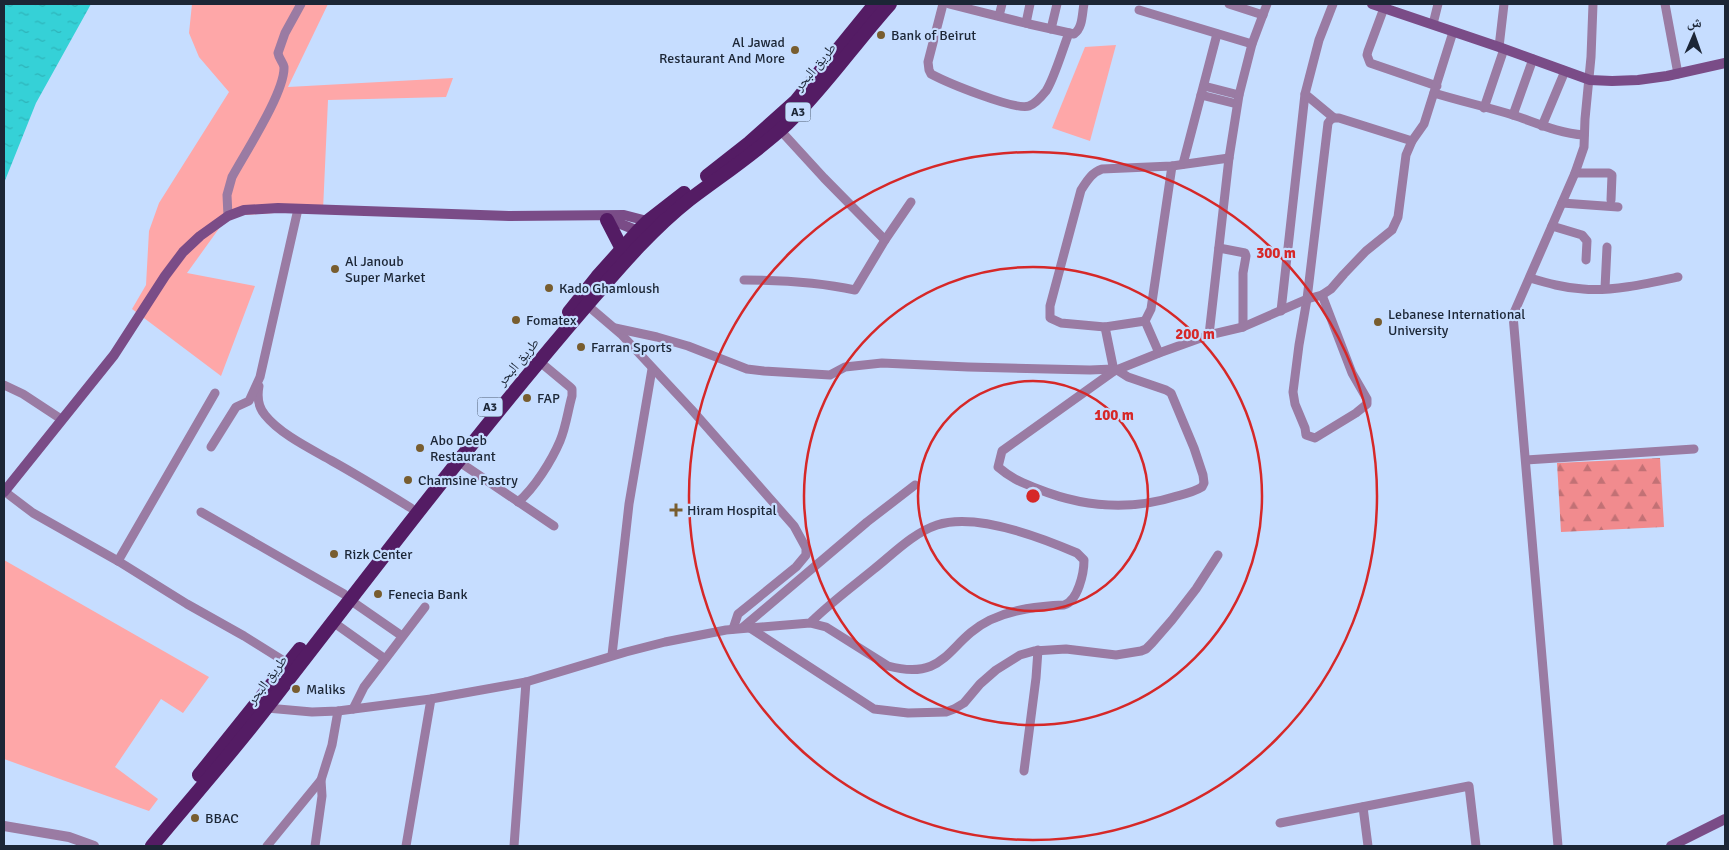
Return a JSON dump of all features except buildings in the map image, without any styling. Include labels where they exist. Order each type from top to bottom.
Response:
[{"type":"highway","name":"طريق البحر","points":[[152,846],[267,708],[292,666],[332,622],[373,555],[502,392],[597,277],[622,249],[749,143],[796,101],[875,4]]},
{"type":"highway","name":"طريق البحر","points":[[141,846],[292,666],[649,228],[760,148],[780,130],[826,81],[890,4]]},
{"type":"highway","points":[[605,218],[622,249]]},
{"type":"main road","points":[[1372,4],[1590,80],[1612,82],[1638,80],[1678,74],[1725,63]]},
{"type":"main road","points":[[4,492],[114,355],[165,276],[183,252],[200,236],[228,216],[244,210],[258,208],[605,218],[624,215],[649,228]]},
{"type":"main road","points":[[1671,846],[1725,819]]},
{"type":"street","points":[[228,216],[228,188],[232,177],[268,113],[281,82],[283,64],[278,53],[300,4]]},
{"type":"street","points":[[943,4],[928,62],[931,74],[1016,106],[1028,107],[1032,105],[1048,89],[1069,33]]},
{"type":"street","points":[[949,4],[977,7],[999,16],[1074,34],[1078,32],[1084,4]]},
{"type":"street","points":[[999,16],[1002,4]]},
{"type":"street","points":[[1026,23],[1030,4]]},
{"type":"street","points":[[1051,29],[1057,4]]},
{"type":"street","points":[[1229,4],[1263,15]]},
{"type":"street","points":[[1209,335],[1229,158],[1238,99],[1252,44],[1267,4]]},
{"type":"street","points":[[1281,311],[1304,94],[1319,40],[1333,4]]},
{"type":"street","points":[[1433,24],[1438,4]]},
{"type":"street","points":[[1484,108],[1502,48],[1504,4]]},
{"type":"street","points":[[1558,846],[1513,315],[1575,173],[1584,147],[1590,80],[1593,4]]},
{"type":"street","points":[[1665,4],[1678,74]]},
{"type":"street","points":[[1384,8],[1368,51],[1367,56],[1370,63],[1484,108],[1513,115],[1542,126],[1572,134],[1584,135]]},
{"type":"street","points":[[1139,10],[1252,44]]},
{"type":"street","points":[[615,328],[657,337],[688,346],[748,369],[764,371],[830,375],[845,367],[882,363],[1115,370],[1128,377],[1166,390],[1171,394],[1200,466],[1204,479],[1202,487],[1160,502],[1094,505],[1051,494],[1012,479],[998,467],[1002,450],[1115,370],[1209,335],[1243,327],[1307,299],[1322,295],[1331,289],[1366,251],[1386,236],[1395,225],[1398,217],[1406,155],[1412,141],[1419,134],[1424,124],[1453,32]]},
{"type":"street","points":[[1183,164],[1217,34]]},
{"type":"street","points":[[1513,115],[1533,60]]},
{"type":"street","points":[[1542,126],[1565,71]]},
{"type":"street","points":[[1202,91],[1238,99]]},
{"type":"street","points":[[1304,94],[1334,118],[1354,122],[1412,141]]},
{"type":"street","points":[[1322,295],[1352,373],[1367,399],[1367,404],[1356,414],[1315,438],[1306,436],[1305,428],[1293,398],[1328,123],[1330,119],[1334,118]]},
{"type":"street","points":[[780,130],[885,240]]},
{"type":"street","points":[[1145,321],[1105,328],[1061,323],[1050,318],[1049,313],[1068,234],[1082,190],[1089,178],[1095,172],[1102,169],[1172,166],[1229,158]]},
{"type":"street","points":[[1145,321],[1152,308],[1172,166]]},
{"type":"street","points":[[1575,173],[1609,173],[1612,175],[1611,200]]},
{"type":"street","points":[[744,280],[805,282],[855,290],[885,240],[911,202]]},
{"type":"street","points":[[1562,203],[1618,207]]},
{"type":"street","points":[[298,209],[260,377],[259,403],[264,415],[272,423],[309,448],[412,508]]},
{"type":"street","points":[[1552,226],[1582,235],[1587,241],[1586,260]]},
{"type":"street","points":[[1606,288],[1607,247]]},
{"type":"street","points":[[1219,248],[1245,253],[1246,256],[1243,273],[1243,327]]},
{"type":"street","points":[[1530,278],[1557,286],[1585,290],[1639,285],[1678,277]]},
{"type":"street","points":[[587,305],[615,328],[691,409],[794,526],[806,548],[806,555],[796,567],[738,614],[742,629],[800,662],[874,709],[908,713],[939,713],[954,709],[964,703],[980,684],[996,670],[1020,655],[1038,650],[1066,649],[1116,655],[1146,649],[1196,589],[1218,555]]},
{"type":"street","points":[[1145,321],[1159,353]]},
{"type":"street","points":[[1105,328],[1115,370]]},
{"type":"street","points":[[518,502],[529,491],[560,441],[572,396],[570,386],[540,362]]},
{"type":"street","points":[[612,655],[629,504],[652,369]]},
{"type":"street","points":[[211,447],[236,407],[249,401],[260,377]]},
{"type":"street","points":[[4,385],[23,394],[61,419]]},
{"type":"street","points":[[118,561],[215,393]]},
{"type":"street","points":[[1526,460],[1694,449]]},
{"type":"street","points":[[458,461],[554,526]]},
{"type":"street","points":[[742,629],[867,522],[915,485]]},
{"type":"street","points":[[4,492],[33,514],[118,561],[292,666]]},
{"type":"street","points":[[201,512],[347,597],[402,636]]},
{"type":"street","points":[[267,708],[295,711],[338,711],[431,698],[526,682],[612,655],[665,642],[742,629],[810,623],[826,627],[888,666],[899,669],[926,669],[940,663],[977,628],[989,621],[1011,612],[1032,607],[1069,604],[1076,594],[1084,560],[1077,553],[1020,531],[960,522],[936,525],[905,544],[836,599],[810,623]]},
{"type":"street","points":[[353,709],[364,686],[425,607]]},
{"type":"street","points":[[332,622],[385,658]]},
{"type":"street","points":[[1024,771],[1038,650]]},
{"type":"street","points":[[514,846],[526,682]]},
{"type":"street","points":[[406,846],[431,698]]},
{"type":"street","points":[[315,846],[322,796],[321,780],[332,745],[338,711]]},
{"type":"street","points":[[267,846],[321,780]]},
{"type":"street","points":[[1280,823],[1469,786],[1476,846]]},
{"type":"street","points":[[1364,807],[1368,846]]},
{"type":"street","points":[[4,826],[69,837],[94,846]]},
{"type":"shaded area","points":[[192,4],[328,4],[288,87],[453,78],[446,97],[328,100],[323,210],[228,216],[187,273],[255,286],[221,376],[132,309],[146,285],[149,231],[159,203],[229,92],[199,57],[189,33]]},
{"type":"shaded area","points":[[1116,45],[1090,141],[1052,128],[1085,47]]},
{"type":"shaded area","points":[[4,560],[209,677],[183,713],[161,699],[115,767],[158,799],[149,811],[4,759]]},
{"type":"green space","points":[[1660,458],[1664,527],[1561,532],[1557,463]]},
{"type":"water","points":[[4,4],[91,4],[36,103],[4,183]]},
{"type":"place","name":"Bank of Beirut","points":[[881,35]]},
{"type":"place","name":"Al Jawad Restaurant And More","points":[[795,50]]},
{"type":"place","name":"Al Janoub Super Market","points":[[335,269]]},
{"type":"place","name":"Kado Ghamloush","points":[[549,288]]},
{"type":"place","name":"Fomatex","points":[[516,320]]},
{"type":"place","name":"Lebanese International University","points":[[1378,322]]},
{"type":"place","name":"Farran Sports","points":[[581,347]]},
{"type":"place","name":"FAP","points":[[527,398]]},
{"type":"place","name":"Abo Deeb Restaurant","points":[[420,448]]},
{"type":"place","name":"Chamsine Pastry","points":[[408,480]]},
{"type":"place","name":"Hiram Hospital","points":[[676,510]]},
{"type":"place","name":"Rizk Center","points":[[334,554]]},
{"type":"place","name":"Fenecia Bank","points":[[378,594]]},
{"type":"place","name":"Maliks","points":[[296,689]]},
{"type":"place","name":"BBAC","points":[[195,818]]}]
